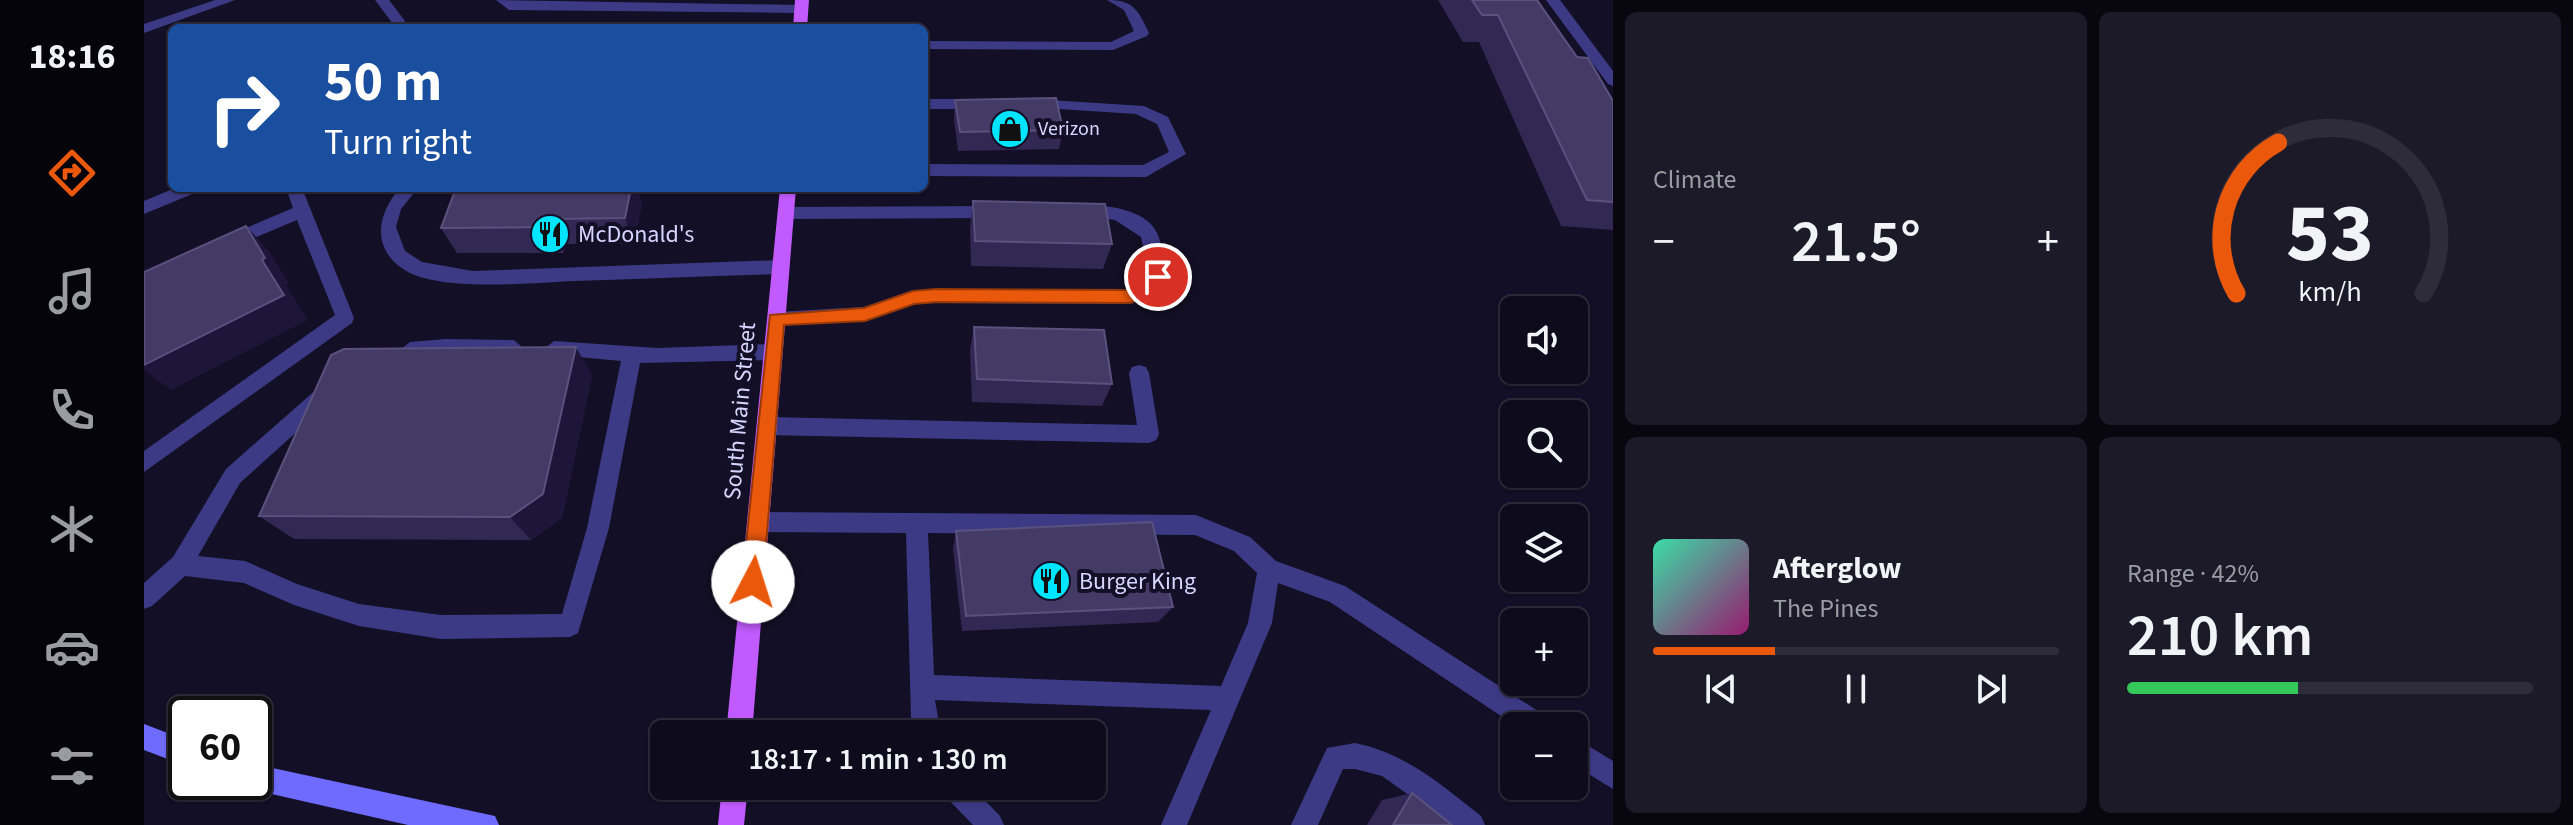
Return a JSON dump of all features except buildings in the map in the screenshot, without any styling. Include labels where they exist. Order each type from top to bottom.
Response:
[{"type":"main road","name":"South Main Street","points":[[740,720],[788,192]]},
{"type":"main road","points":[[144,737],[168,746]]},
{"type":"main road","points":[[272,781],[444,820],[486,825]]},
{"type":"main road","points":[[731,825],[734,800]]},
{"type":"street","points":[[144,29],[228,0]]},
{"type":"street","points":[[382,0],[395,24]]},
{"type":"street","points":[[503,0],[509,6],[802,5]]},
{"type":"street","points":[[928,45],[1113,46],[1142,33],[1130,8],[1114,0]]},
{"type":"street","points":[[1553,0],[1613,81]]},
{"type":"street","points":[[928,104],[1139,109],[1163,121],[1178,154],[1146,171],[928,170]]},
{"type":"street","points":[[144,208],[182,192]]},
{"type":"street","points":[[144,463],[345,318],[295,192]]},
{"type":"street","points":[[406,192],[393,207],[387,227],[389,240],[398,255],[417,268],[473,278],[781,267]]},
{"type":"street","points":[[216,248],[302,211]]},
{"type":"street","points":[[776,319],[865,314],[913,297],[1131,297],[1149,288],[1158,277],[1149,234],[1139,223],[1107,211],[1061,212]]},
{"type":"street","points":[[786,213],[1015,212]]},
{"type":"street","points":[[384,353],[446,347],[632,354],[773,352]]},
{"type":"street","points":[[181,565],[245,572],[294,594],[372,617],[441,627],[570,625],[598,528],[632,354]]},
{"type":"street","points":[[767,426],[1149,434],[1139,373]]},
{"type":"street","points":[[144,598],[181,565],[233,476],[335,385]]},
{"type":"street","points":[[758,522],[917,526],[1196,525],[1242,544],[1269,569],[1337,594],[1517,712]]},
{"type":"street","points":[[917,526],[924,720]]},
{"type":"street","points":[[1174,825],[1260,623],[1269,569]]},
{"type":"street","points":[[922,687],[1228,698]]},
{"type":"street","points":[[1304,825],[1336,757],[1354,753],[1389,765],[1472,825]]},
{"type":"street","points":[[1588,759],[1613,776]]},
{"type":"street","points":[[967,800],[991,825]]},
{"type":"place","name":"Verizon","points":[[1010,129]]},
{"type":"place","name":"McDonald's","points":[[550,234]]},
{"type":"place","name":"Burger King","points":[[1051,581]]},
{"type":"route","points":[[753,582],[776,319],[865,314],[913,297],[1131,297],[1149,288],[1158,277]]}]
